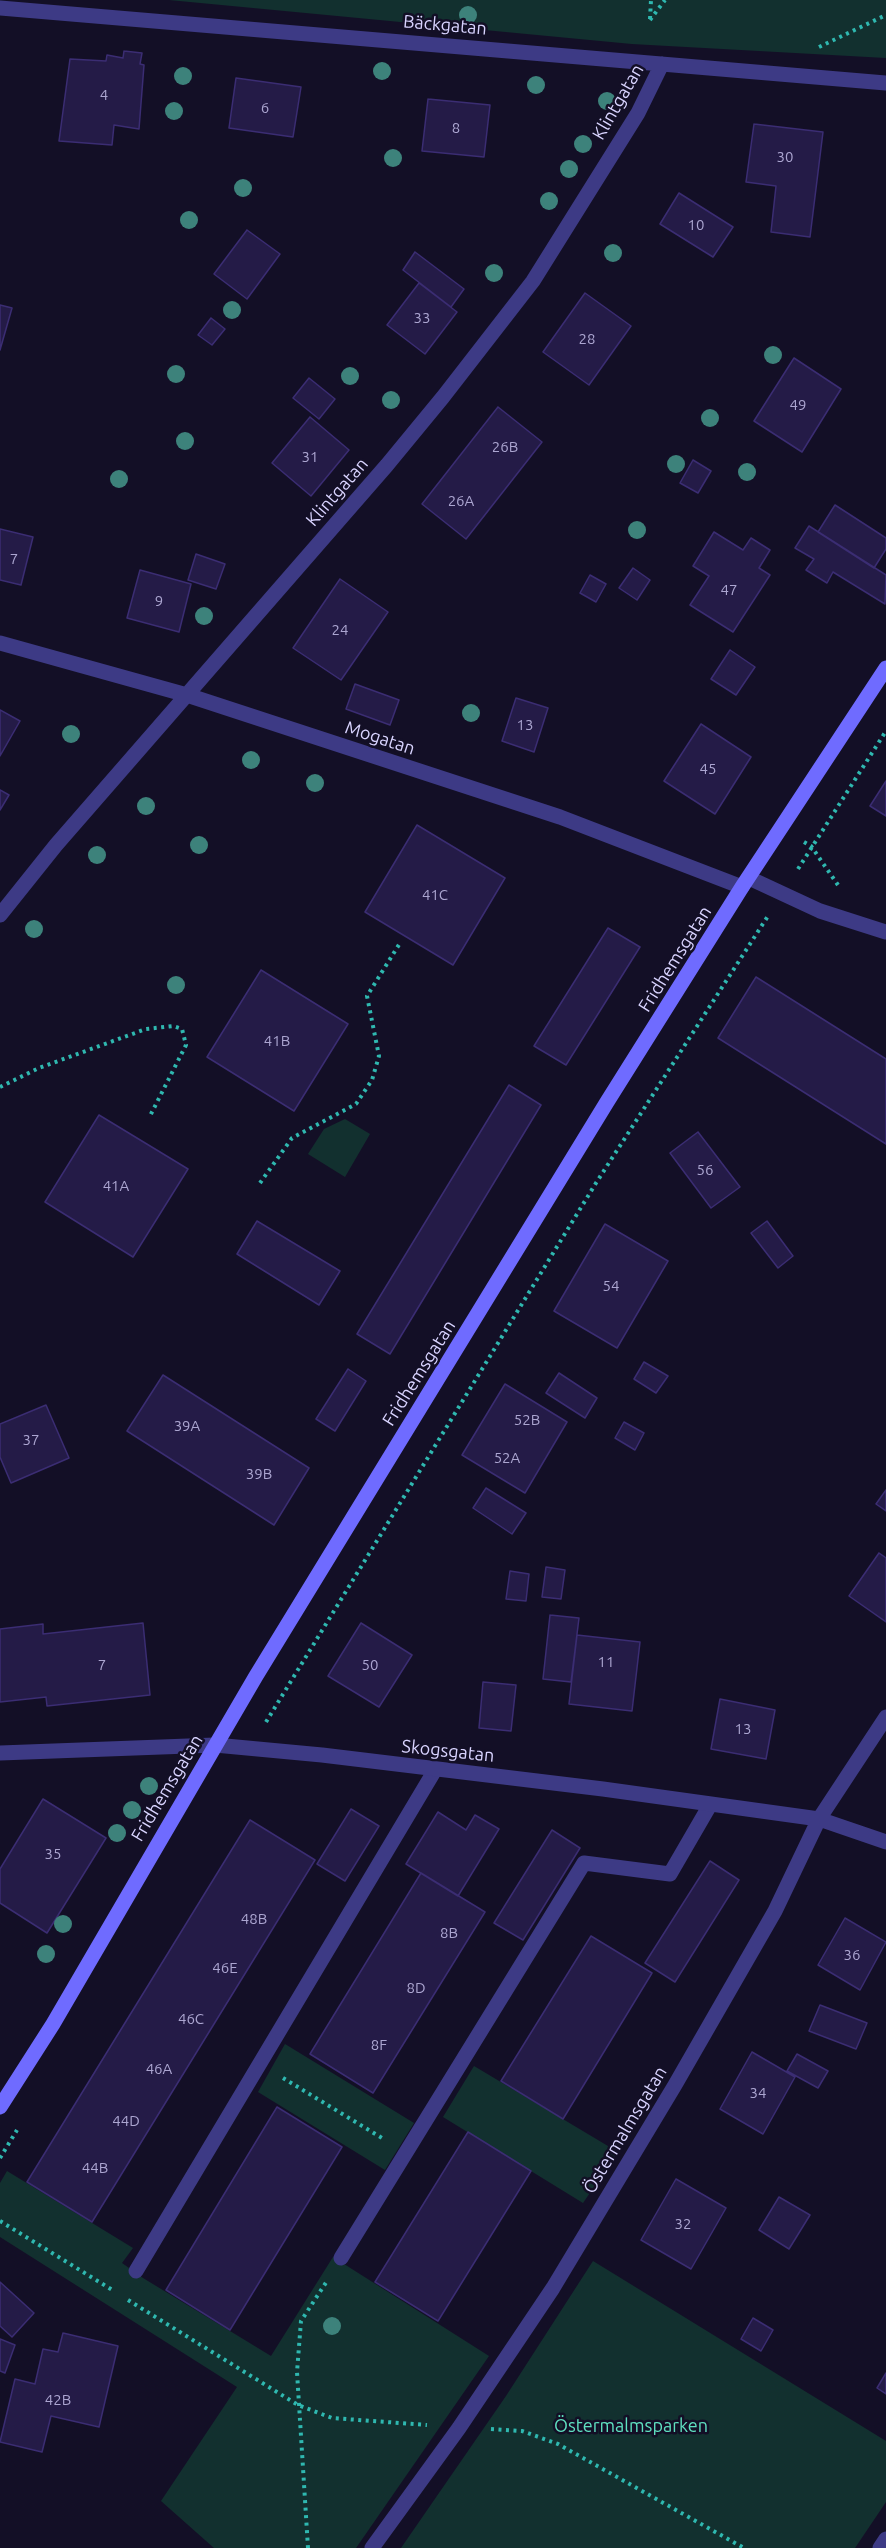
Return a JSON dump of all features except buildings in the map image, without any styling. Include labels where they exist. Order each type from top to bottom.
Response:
[{"type":"street","name":"Bäckgatan","points":[[0,8],[886,83]]},
{"type":"street","name":"Klintgatan","points":[[0,915],[56,844],[387,465],[533,281],[638,113],[662,64]]},
{"type":"street","name":"Mogatan","points":[[0,643],[187,695],[560,818],[783,894],[820,911],[886,933]]},
{"type":"street","name":"Fridhemsgatan","points":[[0,2107],[53,2024],[215,1745],[607,1102],[746,882],[886,668]]},
{"type":"street","name":"Östermalmsgatan","points":[[372,2548],[459,2428],[553,2288],[669,2096],[775,1911],[819,1820],[886,1717]]},
{"type":"street","name":"Skogsgatan","points":[[0,1753],[215,1745],[249,1750],[322,1755],[603,1789],[819,1820],[886,1842]]},
{"type":"street","points":[[136,2271],[435,1770]]},
{"type":"street","points":[[341,2258],[584,1863],[670,1874],[710,1805]]},
{"type":"street","points":[[880,2548],[886,2539]]},
{"type":"path","points":[[651,0],[650,20],[665,0]]},
{"type":"path","points":[[816,49],[886,15]]},
{"type":"path","points":[[249,1750],[596,1183],[886,731]]},
{"type":"path","points":[[782,830],[812,846],[841,890]]},
{"type":"path","points":[[260,1183],[292,1138],[356,1104],[372,1080],[379,1056],[367,996],[400,943]]},
{"type":"path","points":[[0,1087],[39,1068],[146,1029],[173,1026],[182,1029],[186,1045],[150,1116]]},
{"type":"path","points":[[260,2064],[406,2152]]},
{"type":"path","points":[[0,2158],[18,2129]]},
{"type":"path","points":[[0,2221],[298,2405],[332,2418],[522,2431],[558,2444],[744,2548]]},
{"type":"path","points":[[308,2548],[298,2405],[297,2372],[301,2321],[341,2258]]},
{"type":"green space","points":[[169,0],[886,0],[886,58],[632,44]]},
{"type":"green space","points":[[345,1119],[370,1134],[345,1177],[308,1154],[324,1129]]},
{"type":"green space","points":[[285,2044],[414,2123],[385,2170],[258,2092]]},
{"type":"green space","points":[[474,2066],[618,2152],[583,2203],[443,2117]]},
{"type":"green space","points":[[7,2171],[133,2248],[122,2263],[143,2278],[271,2356],[333,2257],[489,2356],[356,2548],[214,2548],[161,2501],[237,2387],[0,2237],[0,2183]]},
{"type":"green space","name":"Östermalmsparken","points":[[593,2261],[886,2441],[886,2502],[855,2548],[401,2548],[506,2396]]}]
